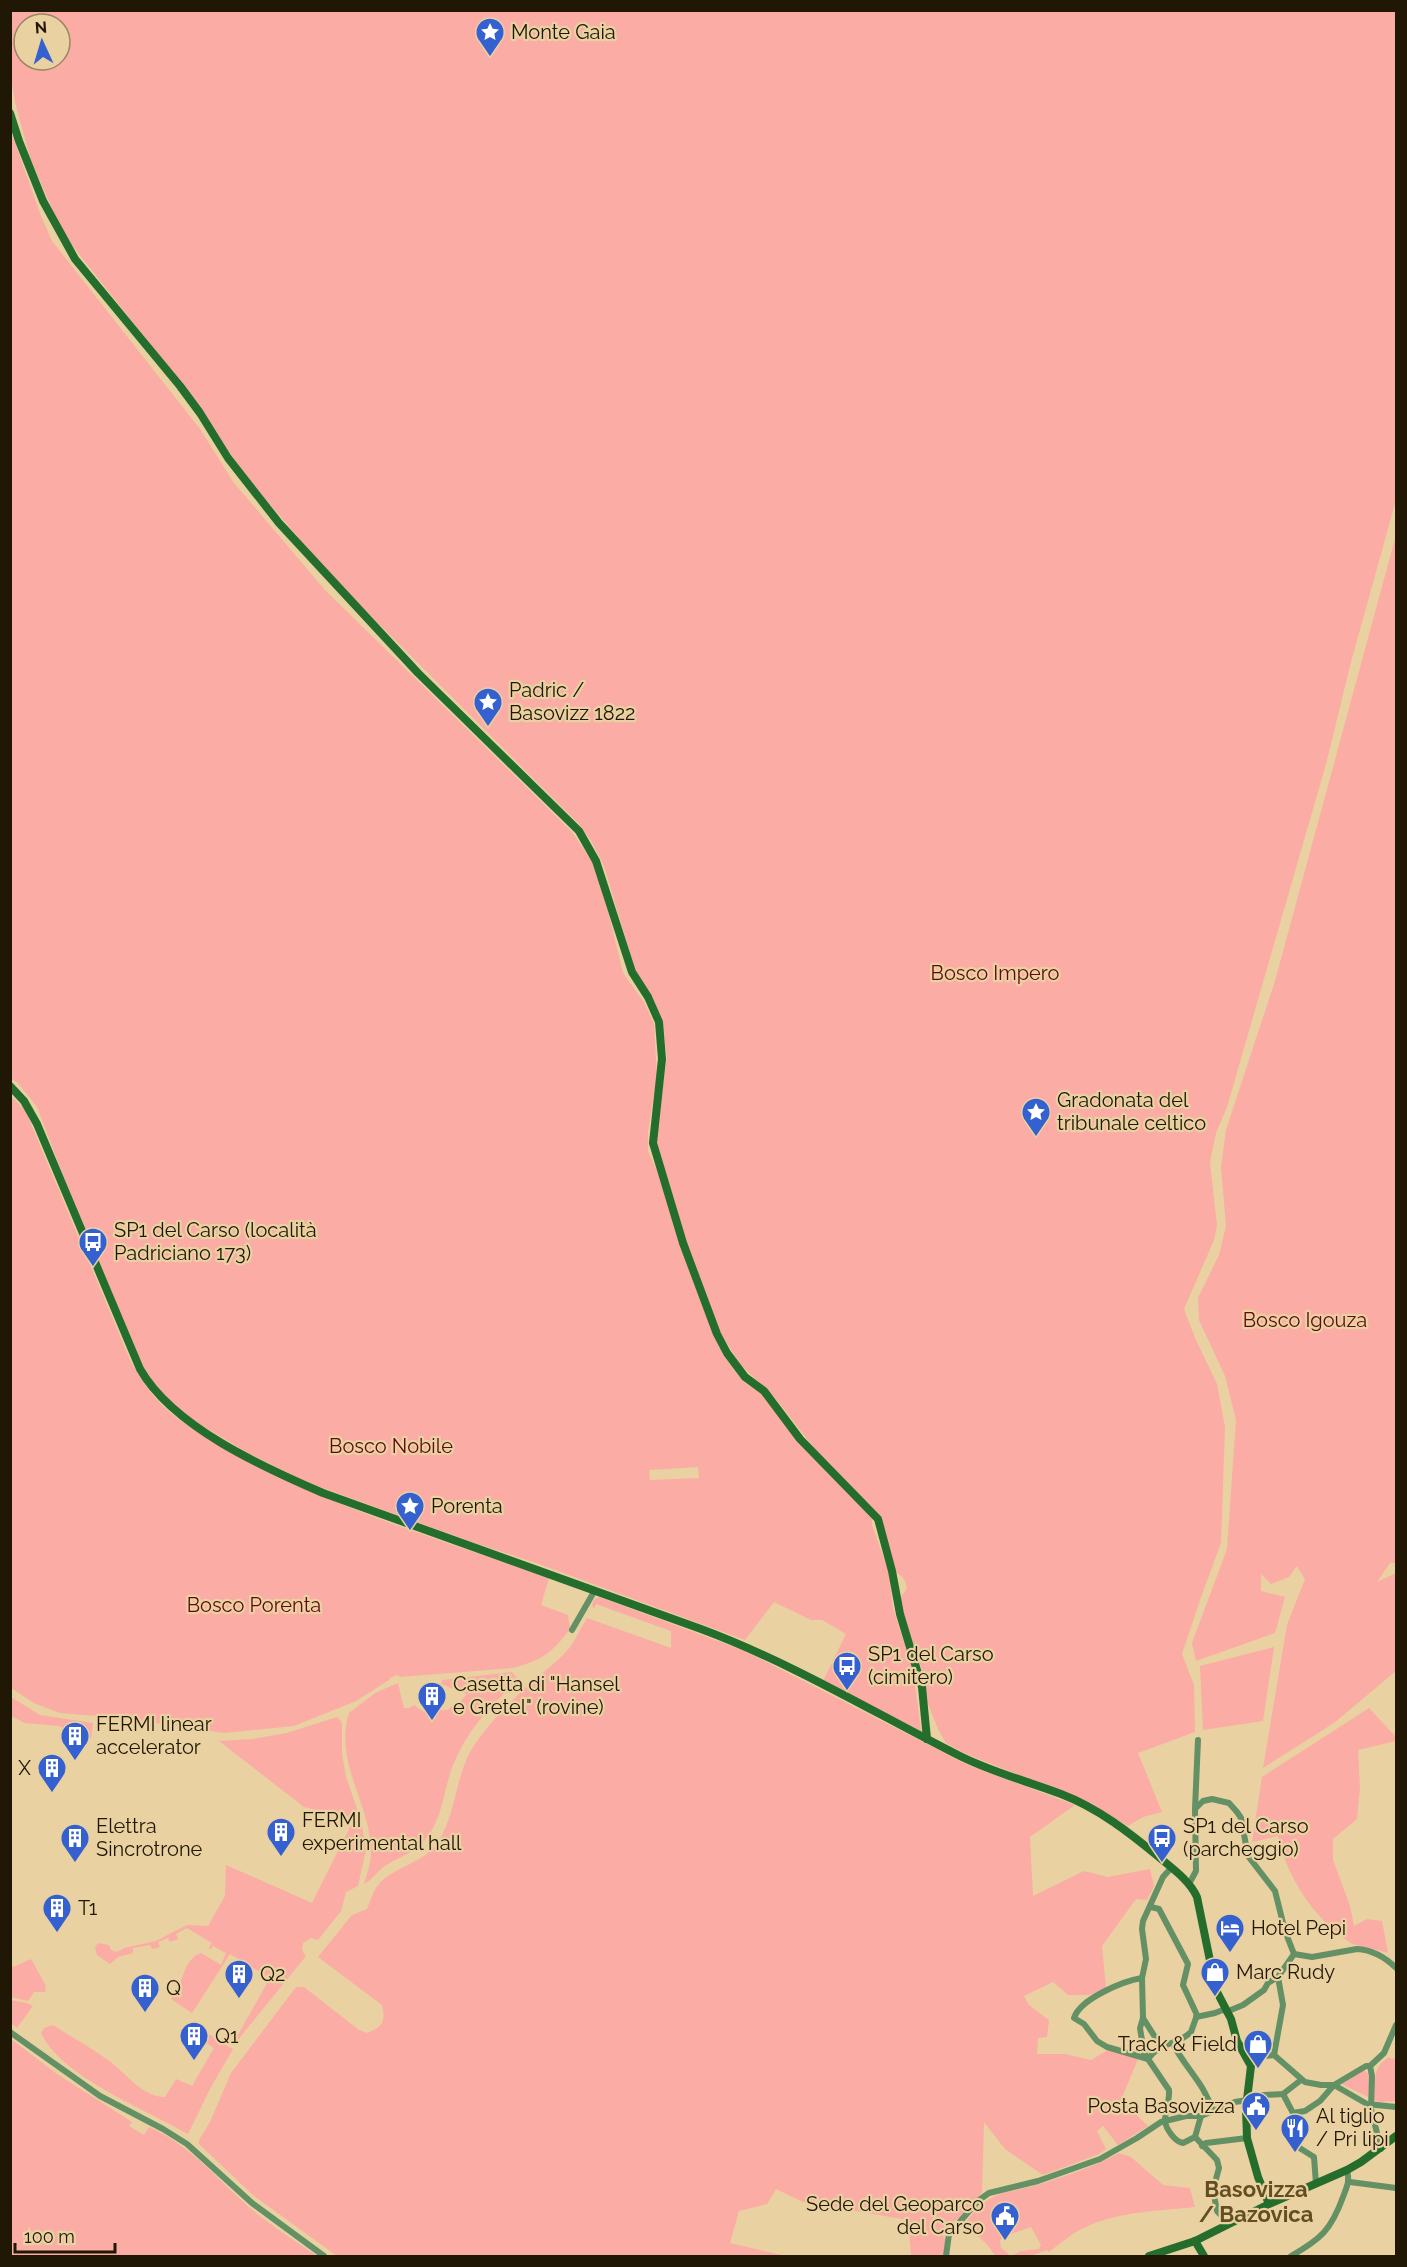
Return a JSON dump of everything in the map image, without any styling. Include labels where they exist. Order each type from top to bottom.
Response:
[{"type":"main road","points":[[10,113],[43,201],[75,259],[180,386],[228,458],[273,515],[365,617],[579,831],[591,848],[603,880],[621,945],[632,972],[648,997],[659,1022],[662,1059],[653,1143],[683,1243],[717,1334],[727,1353],[745,1377],[764,1391],[807,1447],[878,1519],[892,1571],[900,1614],[922,1687],[927,1739]]},
{"type":"main road","points":[[10,1086],[24,1101],[37,1124],[140,1369],[152,1388],[174,1411],[243,1454],[305,1486],[595,1590],[761,1653],[970,1761],[1062,1794],[1100,1813],[1133,1836],[1171,1868],[1189,1884],[1197,1897],[1214,1983],[1234,2026],[1237,2041],[1250,2062],[1247,2138],[1258,2178],[1269,2204]]},
{"type":"main road","points":[[1149,2256],[1195,2241],[1228,2223],[1347,2170],[1381,2149],[1396,2136]]},
{"type":"main road","points":[[1195,2241],[1204,2256]]},
{"type":"street","points":[[572,1630],[595,1590]]},
{"type":"street","points":[[1189,1884],[1196,1871],[1195,1809],[1198,1740]]},
{"type":"street","points":[[1195,1809],[1203,1802],[1212,1799],[1229,1803],[1237,1812],[1241,1818],[1248,1856],[1275,1891],[1285,1931],[1294,1954]]},
{"type":"street","points":[[1171,1868],[1163,1877],[1143,1921],[1146,1959],[1142,1977],[1141,2037],[1148,2059],[1169,2090],[1165,2121],[1178,2142],[1183,2143],[1195,2136],[1201,2116]]},
{"type":"street","points":[[1148,2059],[1160,2045],[1173,2044],[1191,2032],[1196,2017],[1192,2000],[1184,1985],[1188,1964],[1160,1909],[1151,1907]]},
{"type":"street","points":[[1294,1954],[1312,1957],[1357,1949],[1365,1950],[1382,1956],[1396,1968]]},
{"type":"street","points":[[1196,2017],[1243,2005],[1278,1977],[1294,1954]]},
{"type":"street","points":[[1142,1977],[1096,1995],[1075,2012],[1074,2018],[1084,2024],[1097,2041],[1107,2047],[1148,2059]]},
{"type":"street","points":[[1274,2055],[1283,2006],[1278,1977]]},
{"type":"street","points":[[1143,2018],[1160,2045]]},
{"type":"street","points":[[1295,2113],[1305,2111],[1320,2101],[1334,2085],[1366,2066],[1370,2066],[1384,2053],[1396,2025]]},
{"type":"street","points":[[10,2032],[100,2096],[164,2128],[187,2144],[252,2204],[324,2256]]},
{"type":"street","points":[[1173,2044],[1181,2061],[1204,2089],[1213,2112]]},
{"type":"street","points":[[1250,2062],[1274,2055],[1301,2080],[1334,2085],[1371,2104],[1396,2107]]},
{"type":"street","points":[[1370,2066],[1372,2119],[1381,2149]]},
{"type":"street","points":[[946,2256],[949,2234],[988,2193],[1038,2181],[1100,2159],[1165,2121],[1186,2116],[1201,2116],[1247,2098],[1283,2094],[1301,2080]]},
{"type":"street","points":[[1283,2094],[1291,2111],[1295,2113],[1299,2133],[1298,2147],[1314,2157],[1316,2184]]},
{"type":"street","points":[[1195,2136],[1217,2160],[1219,2168],[1213,2190],[1217,2211],[1228,2223]]},
{"type":"street","points":[[1202,2146],[1206,2143],[1247,2138]]},
{"type":"street","points":[[1291,2256],[1305,2248],[1331,2226],[1350,2182],[1347,2170]]},
{"type":"street","points":[[1350,2182],[1396,2188]]},
{"type":"green space","name":"Bosco Impero","points":[[10,11],[1396,11],[1396,500],[1351,662],[1326,764],[1227,1107],[1216,1133],[1210,1162],[1217,1226],[1214,1240],[1184,1309],[1217,1384],[1225,1427],[1221,1543],[1182,1654],[1194,1685],[1195,1732],[1138,1753],[1162,1812],[1143,1817],[1128,1826],[1085,1801],[964,1753],[946,1743],[926,1699],[923,1674],[899,1600],[907,1588],[903,1578],[895,1572],[881,1518],[814,1448],[776,1399],[741,1365],[722,1336],[689,1251],[657,1143],[667,1057],[662,1020],[654,1000],[635,970],[604,866],[592,842],[578,823],[330,575],[257,489],[220,440],[200,407],[63,234],[30,158],[11,78]]},
{"type":"green space","name":"Bosco Nobile","points":[[10,129],[52,241],[200,429],[234,483],[325,590],[572,832],[593,863],[608,911],[623,973],[644,1002],[654,1024],[657,1076],[648,1132],[648,1151],[659,1175],[714,1337],[727,1360],[744,1382],[760,1393],[801,1445],[872,1517],[872,1525],[888,1570],[893,1608],[913,1670],[921,1731],[823,1681],[846,1634],[822,1620],[811,1620],[774,1602],[745,1640],[309,1483],[246,1452],[181,1411],[161,1392],[146,1373],[66,1183],[37,1107],[18,1083],[11,1079]],"holes":[[[698,1467],[699,1478],[650,1480],[649,1470]]]},
{"type":"green space","name":"Bosco Igouza","points":[[1396,535],[1396,1563],[1390,1563],[1377,1582],[1396,1573],[1396,1671],[1334,1723],[1263,1768],[1287,1625],[1305,1579],[1297,1566],[1289,1577],[1271,1584],[1261,1574],[1261,1591],[1285,1597],[1275,1633],[1196,1661],[1192,1643],[1227,1549],[1236,1420],[1225,1376],[1199,1320],[1198,1298],[1219,1255],[1226,1226],[1221,1167],[1226,1130],[1275,981]]},
{"type":"green space","name":"Bosco Porenta","points":[[10,1095],[25,1110],[131,1362],[145,1385],[163,1406],[227,1449],[305,1489],[385,1521],[549,1578],[541,1605],[568,1615],[570,1629],[557,1644],[538,1659],[512,1668],[400,1677],[397,1675],[356,1701],[294,1726],[224,1733],[122,1718],[60,1713],[34,1703],[11,1688]]},
{"type":"green space","points":[[599,1597],[745,1651],[968,1765],[1075,1805],[1030,1837],[1033,1896],[1084,1871],[1108,1877],[1150,1869],[1154,1886],[1147,1900],[1136,1899],[1102,1946],[1106,1988],[1089,1995],[1068,1995],[1053,1982],[1024,1996],[1029,2005],[1049,2020],[1047,2037],[1038,2038],[1037,2054],[1065,2054],[1091,2060],[1108,2050],[1138,2059],[1121,2100],[1148,2126],[1118,2145],[1103,2126],[1097,2131],[1106,2149],[1099,2154],[1043,2175],[1005,2149],[984,2122],[982,2192],[962,2216],[940,2230],[946,2241],[943,2256],[911,2256],[908,2220],[803,2202],[776,2189],[767,2204],[739,2211],[730,2243],[786,2256],[337,2256],[254,2196],[199,2144],[231,2073],[296,1987],[304,1987],[359,2030],[367,2033],[380,2026],[384,2015],[382,2005],[318,1957],[352,1915],[367,1909],[375,1890],[382,1881],[432,1850],[449,1819],[463,1767],[475,1744],[508,1705],[567,1651],[587,1618],[671,1648],[671,1631],[596,1604],[594,1609],[592,1605],[594,1600]]},
{"type":"green space","points":[[1274,1647],[1263,1721],[1203,1730],[1200,1666]]},
{"type":"green space","points":[[512,1672],[517,1678],[515,1684],[479,1721],[458,1753],[432,1831],[410,1853],[384,1866],[364,1884],[371,1848],[365,1814],[349,1765],[346,1748],[349,1713],[375,1693],[398,1683],[404,1708],[414,1705],[424,1712],[435,1713],[448,1710],[467,1694],[441,1684],[442,1680]]},
{"type":"green space","points":[[11,1697],[40,1715],[93,1723],[91,1738],[59,1726],[25,1723],[11,1716]]},
{"type":"green space","points":[[1369,1708],[1396,1737],[1396,1741],[1358,1750],[1360,1787],[1357,1819],[1333,1839],[1333,1860],[1350,1906],[1354,1926],[1367,1919],[1382,1921],[1388,1953],[1351,1943],[1338,1934],[1314,1910],[1304,1897],[1288,1867],[1278,1836],[1252,1842],[1262,1777]]},
{"type":"green space","points":[[337,1717],[342,1722],[342,1754],[346,1777],[361,1820],[366,1849],[358,1886],[346,1892],[341,1911],[318,1940],[311,1938],[303,1943],[302,1950],[306,1956],[237,2041],[235,2040],[270,1978],[230,1954],[192,2013],[171,1999],[187,1966],[196,1956],[201,1953],[221,1965],[226,1953],[213,1946],[210,1950],[212,1943],[187,1928],[176,1934],[178,1939],[170,1942],[168,1938],[158,1942],[160,1947],[152,1949],[150,1945],[133,1948],[133,1953],[118,1957],[110,1964],[97,1955],[95,1948],[98,1943],[109,1945],[111,1950],[117,1952],[124,1948],[156,1941],[187,1925],[208,1926],[225,1896],[226,1865],[312,1903],[354,1819],[304,1807],[219,1741],[253,1739],[287,1733]]},
{"type":"green space","points":[[31,1959],[46,1986],[45,1992],[34,1992],[28,2001],[11,1997],[11,1967]]},
{"type":"green space","points":[[10,2000],[33,2006],[17,2028],[11,2023]]},
{"type":"green space","points":[[53,2025],[108,2060],[142,2089],[157,2096],[165,2097],[176,2079],[192,2086],[214,2048],[201,2039],[205,2032],[233,2049],[188,2134],[107,2091],[67,2064],[51,2049],[41,2033],[44,2028]]},
{"type":"green space","points":[[11,2039],[57,2074],[132,2122],[129,2126],[144,2135],[149,2127],[175,2142],[257,2214],[317,2256],[11,2256]]},
{"type":"green space","points":[[1391,2057],[1391,2059],[1396,2058],[1396,2101],[1379,2102],[1374,2100],[1376,2075],[1380,2064]]},
{"type":"green space","points":[[1364,2070],[1371,2077],[1368,2097],[1342,2084]]},
{"type":"green space","points":[[1119,2153],[1131,2157],[1163,2185],[1190,2188],[1195,2207],[1114,2217],[1077,2231],[1049,2252],[1047,2250],[1031,2256],[1011,2256],[1021,2251],[1039,2249],[1041,2245],[1031,2227],[1002,2237],[1001,2248],[1009,2254],[995,2256],[981,2238],[962,2226],[984,2202],[994,2197],[1068,2175]]},
{"type":"place","name":"Monte Gaia","points":[[490,58]]},
{"type":"place","name":"Padric / Basovizz 1822","points":[[488,728]]},
{"type":"place","name":"Gradonata del tribunale celtico","points":[[1036,1138]]},
{"type":"place","name":"SP1 del Carso (località Padriciano 173)","points":[[93,1268]]},
{"type":"place","name":"Porenta","points":[[410,1532]]},
{"type":"place","name":"SP1 del Carso (cimitero)","points":[[847,1692]]},
{"type":"place","name":"Casetta di \"Hansel e Gretel\" (rovine)","points":[[432,1722]]},
{"type":"place","name":"FERMI linear accelerator","points":[[75,1762]]},
{"type":"place","name":"X","points":[[52,1794]]},
{"type":"place","name":"FERMI experimental hall","points":[[281,1858]]},
{"type":"place","name":"Elettra Sincrotrone","points":[[75,1864]]},
{"type":"place","name":"SP1 del Carso (parcheggio)","points":[[1162,1864]]},
{"type":"place","name":"T1","points":[[57,1934]]},
{"type":"place","name":"Hotel Pepi","points":[[1230,1954]]},
{"type":"place","name":"Marc Rudy","points":[[1215,1998]]},
{"type":"place","name":"Q2","points":[[239,2000]]},
{"type":"place","name":"Q","points":[[145,2014]]},
{"type":"place","name":"Q1","points":[[194,2062]]},
{"type":"place","name":"Track & Field","points":[[1258,2070]]},
{"type":"place","name":"Posta Basovizza","points":[[1256,2132]]},
{"type":"place","name":"Al tiglio / Pri lipi","points":[[1295,2154]]},
{"type":"place","name":"Sede del Geoparco del Carso","points":[[1005,2242]]},
{"type":"district","name":"Basovizza / Bazovica","points":[[1256,2202]]}]
